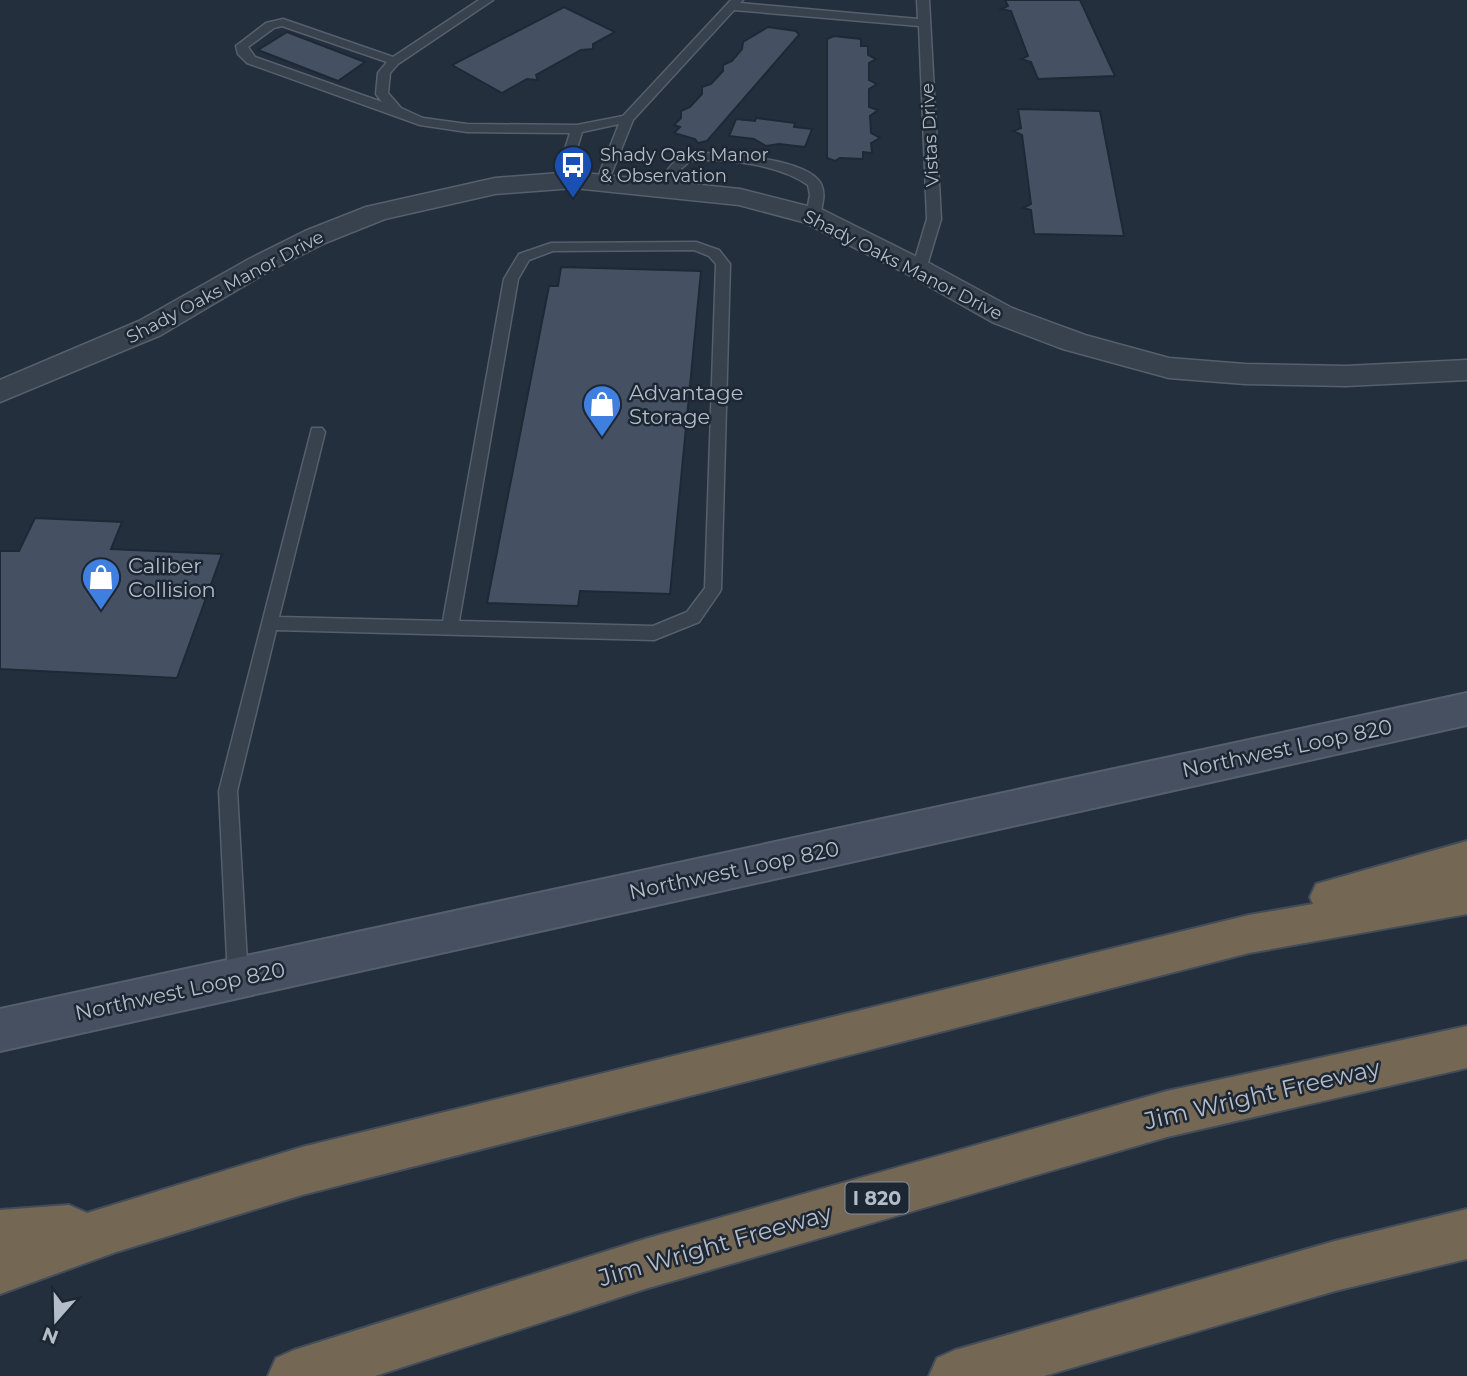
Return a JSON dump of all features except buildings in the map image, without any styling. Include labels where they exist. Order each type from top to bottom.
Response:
[{"type":"highway","points":[[1249,934],[1275,912],[1467,859]]},
{"type":"highway","points":[[0,1269],[117,1227],[302,1171],[1249,934],[1467,895]]},
{"type":"highway","name":"Jim Wright Freeway","points":[[294,1376],[645,1264],[1167,1114],[1467,1046]]},
{"type":"highway","points":[[0,1236],[117,1227]]},
{"type":"highway","points":[[955,1376],[1335,1266],[1467,1234]]},
{"type":"main road","name":"Northwest Loop 820","points":[[0,1030],[1467,709]]},
{"type":"street","name":"Shady Oaks Manor Drive","points":[[0,392],[150,328],[259,265],[315,237],[376,214],[495,186],[562,181],[662,187],[740,197],[813,216],[919,269],[1002,315],[1074,342],[1169,368],[1245,374],[1346,376],[1467,370]]},
{"type":"lane","points":[[397,111],[382,94],[384,73],[394,61],[487,0]]},
{"type":"lane","name":"Vistas Drive","points":[[919,269],[934,219],[923,0]]},
{"type":"lane","points":[[601,182],[626,119],[734,3],[925,23]]},
{"type":"lane","points":[[394,61],[283,22],[270,25],[242,46],[244,54],[251,60],[420,121],[467,128],[577,129],[626,119]]},
{"type":"lane","points":[[562,181],[577,129]]},
{"type":"lane","points":[[662,187],[678,164],[688,158],[772,165],[797,172],[814,183],[817,195],[813,216]]},
{"type":"lane","points":[[269,623],[654,633],[693,617],[713,589],[723,264],[714,253],[696,246],[551,247],[524,257],[511,279],[450,627]]},
{"type":"lane","points":[[238,979],[228,791],[317,432]]},
{"type":"place","name":"Shady Oaks Manor & Observation","points":[[573,199]]},
{"type":"place","name":"Advantage Storage","points":[[602,438]]},
{"type":"place","name":"Caliber Collision","points":[[101,611]]}]
